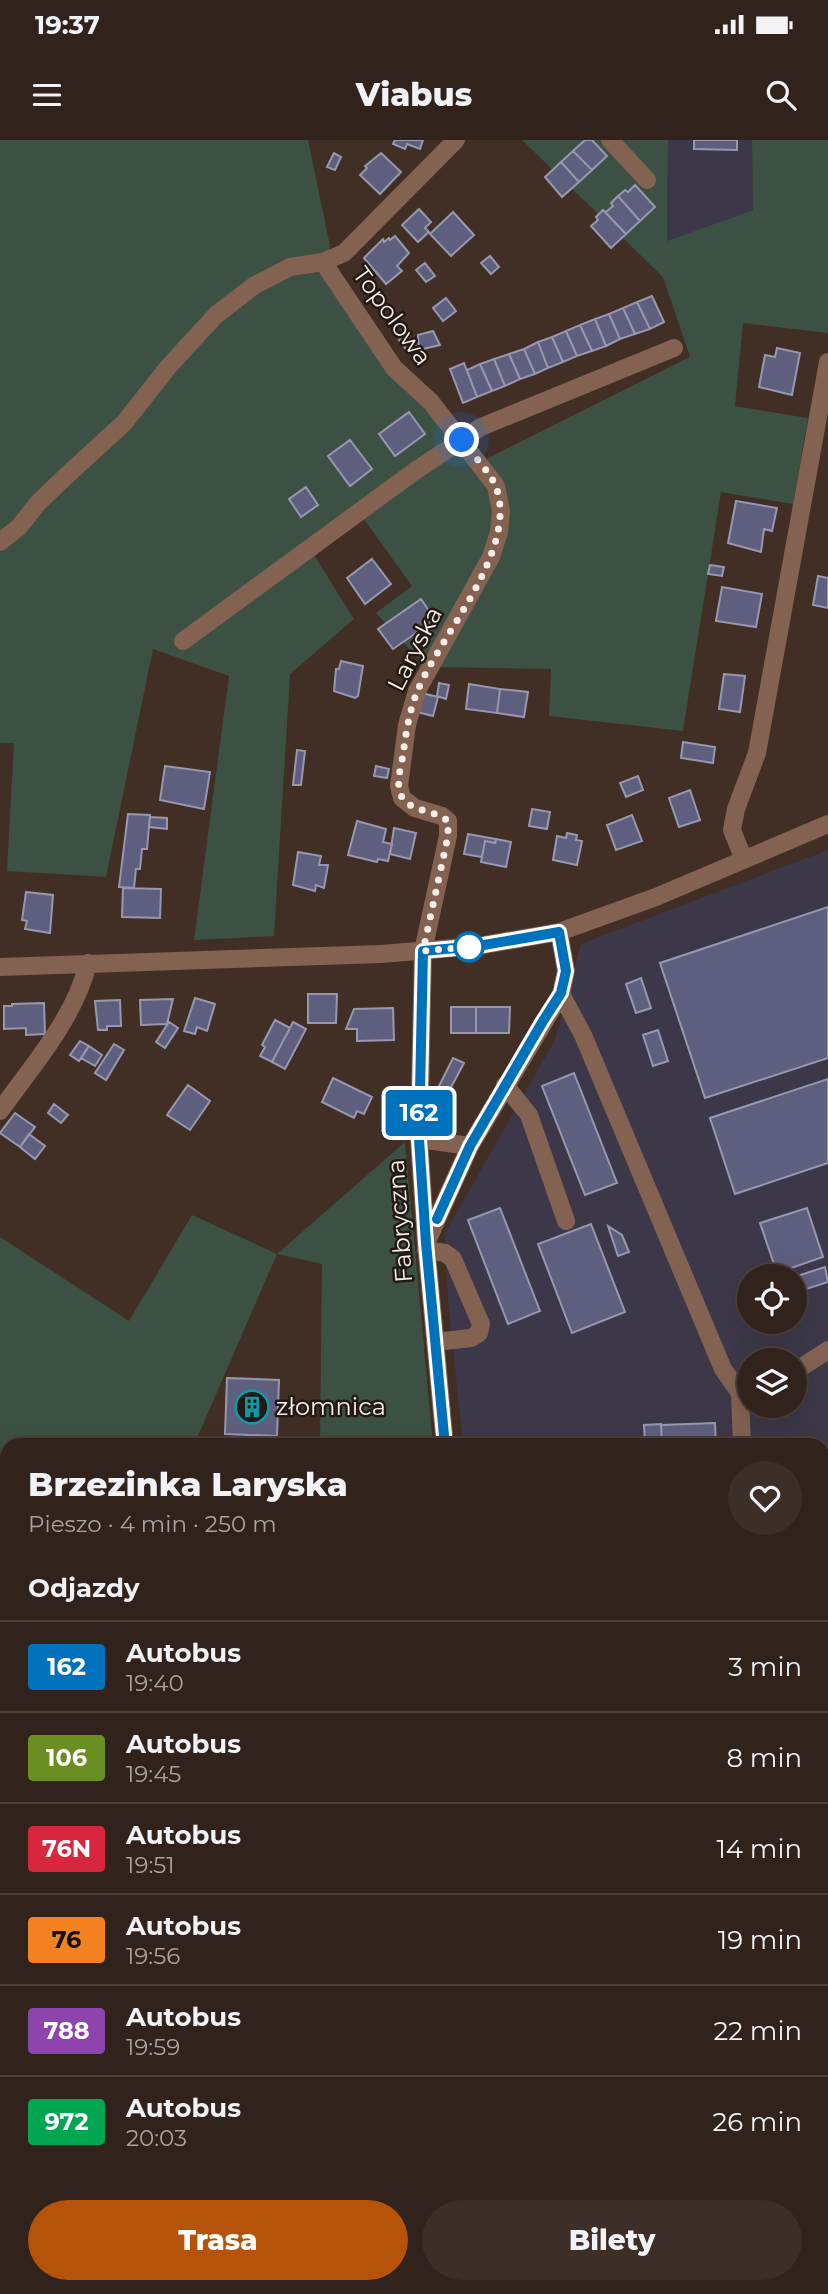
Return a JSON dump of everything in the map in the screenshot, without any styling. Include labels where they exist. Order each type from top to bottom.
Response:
[{"type":"street","name":"Topolowa","points":[[456,140],[344,253],[323,262],[394,368],[431,402],[462,440]]},
{"type":"street","points":[[610,140],[647,180]]},
{"type":"street","points":[[0,542],[19,527],[56,486],[124,423],[169,366],[216,315],[254,285],[290,267],[323,262]]},
{"type":"street","points":[[183,640],[481,427],[674,348]]},
{"type":"street","points":[[744,860],[732,830],[736,809],[757,753],[828,362]]},
{"type":"street","name":"Laryska","points":[[423,951],[448,836],[448,821],[442,816],[415,808],[402,798],[399,786],[407,725],[417,691],[491,557],[499,532],[501,511],[496,486],[462,440]]},
{"type":"street","points":[[0,967],[423,951],[478,946],[559,932],[656,897],[828,824]]},
{"type":"street","points":[[435,1342],[471,1338],[479,1334],[481,1324],[453,1259],[445,1253],[426,1247],[470,1146],[561,993],[566,971],[559,932]]},
{"type":"street","name":"Fabryczna","points":[[423,951],[419,1139],[426,1247],[444,1438]]},
{"type":"street","points":[[0,1111],[69,1011],[84,981],[88,963]]},
{"type":"street","points":[[561,993],[583,1035],[723,1369],[737,1384]]},
{"type":"street","points":[[505,1086],[528,1115],[566,1221]]},
{"type":"street","points":[[419,1139],[470,1146]]},
{"type":"street","points":[[807,1364],[828,1350]]},
{"type":"street","points":[[742,1438],[743,1418]]},
{"type":"shaded area","points":[[668,140],[752,140],[753,210],[667,241]]},
{"type":"shaded area","points":[[828,850],[828,1438],[462,1438],[448,1299],[445,1233],[555,1040],[581,944]]},
{"type":"green space","points":[[0,140],[308,140],[330,246],[329,259],[415,397],[474,465],[690,357],[663,277],[522,140],[668,140],[667,241],[753,210],[752,140],[828,140],[828,333],[743,323],[735,406],[808,418],[793,504],[721,492],[683,731],[549,716],[551,669],[426,667],[376,613],[412,586],[361,515],[314,555],[354,619],[290,674],[274,936],[194,940],[229,676],[153,649],[106,877],[7,871],[14,743],[0,743]]},
{"type":"green space","points":[[405,1142],[432,1438],[320,1438],[322,1264],[277,1254]]},
{"type":"green space","points":[[192,1215],[277,1254],[197,1438],[0,1438],[0,1237],[129,1321]]},
{"type":"building","points":[[395,140],[423,140],[420,149],[407,144],[405,149],[393,144]]},
{"type":"building","points":[[585,140],[592,140],[607,156],[592,170],[573,151]]},
{"type":"building","points":[[694,140],[737,140],[737,150],[694,149]]},
{"type":"building","points":[[573,151],[592,170],[579,182],[561,162]]},
{"type":"building","points":[[334,153],[341,157],[335,170],[327,167]]},
{"type":"building","points":[[381,153],[401,172],[380,194],[360,175],[367,168],[365,166]]},
{"type":"building","points":[[561,162],[579,182],[562,197],[545,177]]},
{"type":"building","points":[[635,185],[655,207],[640,221],[618,196]]},
{"type":"building","points":[[618,196],[640,221],[626,234],[603,210],[606,212],[613,206],[611,203]]},
{"type":"building","points":[[419,209],[431,222],[425,228],[429,232],[418,242],[402,225]]},
{"type":"building","points":[[603,210],[626,234],[611,248],[591,226]]},
{"type":"building","points":[[453,212],[474,235],[451,256],[430,234]]},
{"type":"building","points":[[395,236],[409,253],[397,266],[402,271],[386,284],[364,258],[383,239],[384,242]]},
{"type":"building","points":[[490,256],[499,267],[491,274],[481,263]]},
{"type":"building","points":[[425,263],[435,276],[426,282],[416,270]]},
{"type":"building","points":[[652,296],[664,322],[650,329],[637,302]]},
{"type":"building","points":[[446,298],[456,311],[443,321],[433,308]]},
{"type":"building","points":[[637,302],[650,329],[635,334],[623,308]]},
{"type":"building","points":[[623,308],[635,334],[620,339],[609,314]]},
{"type":"building","points":[[609,314],[620,339],[606,346],[595,319]]},
{"type":"building","points":[[595,319],[606,346],[592,351],[580,325]]},
{"type":"building","points":[[580,325],[592,351],[577,356],[566,331]]},
{"type":"building","points":[[433,331],[440,345],[419,350],[418,335]]},
{"type":"building","points":[[566,331],[577,356],[563,362],[552,337]]},
{"type":"building","points":[[408,336],[416,346],[408,352],[399,340]]},
{"type":"building","points":[[552,337],[563,362],[548,368],[538,342]]},
{"type":"building","points":[[538,342],[548,368],[535,374],[524,349]]},
{"type":"building","points":[[777,348],[800,353],[792,395],[759,387],[765,355],[775,357]]},
{"type":"building","points":[[524,349],[535,374],[520,379],[509,354]]},
{"type":"building","points":[[509,354],[520,379],[505,386],[494,359]]},
{"type":"building","points":[[494,359],[505,386],[492,391],[480,364]]},
{"type":"building","points":[[464,363],[477,397],[463,403],[450,369]]},
{"type":"building","points":[[480,364],[492,391],[477,397],[467,370]]},
{"type":"building","points":[[409,412],[425,434],[395,456],[379,434]]},
{"type":"building","points":[[350,440],[372,469],[350,486],[328,456]]},
{"type":"building","points":[[306,487],[318,505],[301,517],[289,499]]},
{"type":"building","points":[[736,501],[777,508],[772,531],[764,529],[761,552],[728,543]]},
{"type":"building","points":[[372,559],[391,584],[365,604],[347,578]]},
{"type":"building","points":[[710,565],[724,567],[722,576],[708,574]]},
{"type":"building","points":[[818,576],[828,578],[828,608],[813,605]]},
{"type":"building","points":[[722,587],[762,594],[756,627],[716,621]]},
{"type":"building","points":[[421,599],[435,620],[393,649],[378,629]]},
{"type":"building","points":[[341,661],[363,666],[358,696],[355,698],[334,691],[336,669],[339,669]]},
{"type":"building","points":[[724,674],[745,676],[740,712],[719,709]]},
{"type":"building","points":[[439,683],[449,685],[446,699],[437,696]]},
{"type":"building","points":[[469,684],[500,689],[497,713],[466,709]]},
{"type":"building","points":[[500,689],[528,692],[524,717],[497,713]]},
{"type":"building","points":[[422,693],[438,697],[433,716],[417,712]]},
{"type":"building","points":[[683,742],[715,747],[713,763],[681,758]]},
{"type":"building","points":[[297,750],[305,751],[301,785],[293,785]]},
{"type":"building","points":[[165,766],[210,772],[204,809],[160,800]]},
{"type":"building","points":[[376,766],[389,769],[387,778],[374,776]]},
{"type":"building","points":[[638,776],[643,790],[626,797],[620,783]]},
{"type":"building","points":[[690,790],[700,820],[679,827],[669,798]]},
{"type":"building","points":[[532,809],[550,812],[547,829],[529,826]]},
{"type":"building","points":[[128,814],[150,815],[147,849],[142,849],[134,888],[119,887]]},
{"type":"building","points":[[632,815],[642,841],[616,850],[607,825]]},
{"type":"building","points":[[150,817],[167,818],[167,829],[149,827]]},
{"type":"building","points":[[357,821],[386,829],[383,842],[392,844],[388,861],[378,859],[377,862],[348,855]]},
{"type":"building","points":[[394,828],[416,833],[410,859],[390,854]]},
{"type":"building","points":[[567,833],[577,835],[576,840],[582,841],[577,865],[553,860],[557,836],[566,838]]},
{"type":"building","points":[[468,834],[496,839],[495,843],[485,841],[482,857],[464,854]]},
{"type":"building","points":[[496,839],[511,842],[506,867],[481,862],[485,841],[495,843]]},
{"type":"building","points":[[298,852],[321,856],[319,865],[328,865],[324,888],[316,885],[315,891],[293,885]]},
{"type":"building","points":[[123,888],[161,889],[160,918],[122,917]]},
{"type":"building","points":[[26,892],[53,895],[50,933],[25,929],[27,921],[22,920]]},
{"type":"building","points":[[828,907],[828,1058],[705,1098],[660,963]]},
{"type":"building","points":[[641,978],[651,1008],[636,1013],[626,984]]},
{"type":"building","points":[[308,994],[337,994],[336,1023],[308,1023]]},
{"type":"building","points":[[195,998],[215,1004],[207,1031],[197,1027],[195,1034],[184,1031]]},
{"type":"building","points":[[173,999],[167,1024],[141,1025],[140,1000]]},
{"type":"building","points":[[120,1000],[121,1026],[107,1026],[107,1030],[98,1030],[95,1001]]},
{"type":"building","points":[[44,1003],[45,1034],[26,1035],[26,1028],[4,1029],[4,1006]]},
{"type":"building","points":[[451,1007],[476,1007],[476,1033],[451,1033]]},
{"type":"building","points":[[476,1007],[510,1007],[509,1033],[476,1033]]},
{"type":"building","points":[[393,1008],[394,1040],[357,1041],[357,1029],[346,1029],[354,1009]]},
{"type":"building","points":[[275,1020],[290,1028],[272,1062],[260,1056],[265,1047],[262,1045]]},
{"type":"building","points":[[169,1022],[178,1028],[165,1048],[156,1042]]},
{"type":"building","points":[[293,1022],[306,1029],[285,1069],[272,1062]]},
{"type":"building","points":[[658,1030],[668,1061],[653,1066],[643,1035]]},
{"type":"building","points":[[80,1041],[89,1046],[79,1061],[70,1055]]},
{"type":"building","points":[[114,1044],[124,1050],[106,1080],[95,1073]]},
{"type":"building","points":[[89,1046],[102,1055],[95,1066],[81,1058]]},
{"type":"building","points":[[453,1058],[464,1063],[447,1095],[437,1090]]},
{"type":"building","points":[[574,1073],[617,1183],[585,1195],[542,1086]]},
{"type":"building","points":[[333,1078],[372,1097],[364,1114],[357,1111],[354,1118],[322,1102]]},
{"type":"building","points":[[828,1079],[828,1163],[735,1194],[710,1118]]},
{"type":"building","points":[[188,1085],[210,1101],[190,1130],[167,1115]]},
{"type":"building","points":[[54,1104],[68,1115],[61,1123],[48,1113]]},
{"type":"building","points":[[15,1113],[35,1127],[20,1147],[0,1133]]},
{"type":"building","points":[[29,1134],[45,1146],[35,1159],[20,1147]]},
{"type":"building","points":[[500,1208],[540,1311],[508,1324],[468,1220]]},
{"type":"building","points":[[807,1208],[823,1257],[803,1264],[774,1264],[760,1223]]},
{"type":"building","points":[[591,1224],[625,1312],[572,1333],[538,1244]]},
{"type":"building","points":[[608,1226],[622,1235],[629,1252],[618,1256]]},
{"type":"building","points":[[825,1267],[828,1282],[807,1289],[807,1273]]},
{"type":"building","name":"złomnica","points":[[227,1378],[279,1380],[277,1436],[225,1434]]},
{"type":"building","points":[[715,1423],[716,1438],[662,1438],[661,1425]]},
{"type":"building","points":[[661,1424],[662,1438],[645,1438],[644,1425]]},
{"type":"bus line","name":"162","points":[[437,1219],[470,1146],[561,993],[566,971],[559,932],[478,946],[423,951],[419,1139],[444,1438]]},
{"type":"place","name":"złomnica","points":[[252,1407]]},
{"type":"route","points":[[462,440],[496,486],[501,511],[499,532],[491,557],[417,691],[407,725],[399,786],[402,798],[415,808],[442,816],[448,821],[448,836],[423,951],[478,946],[469,947]]}]
